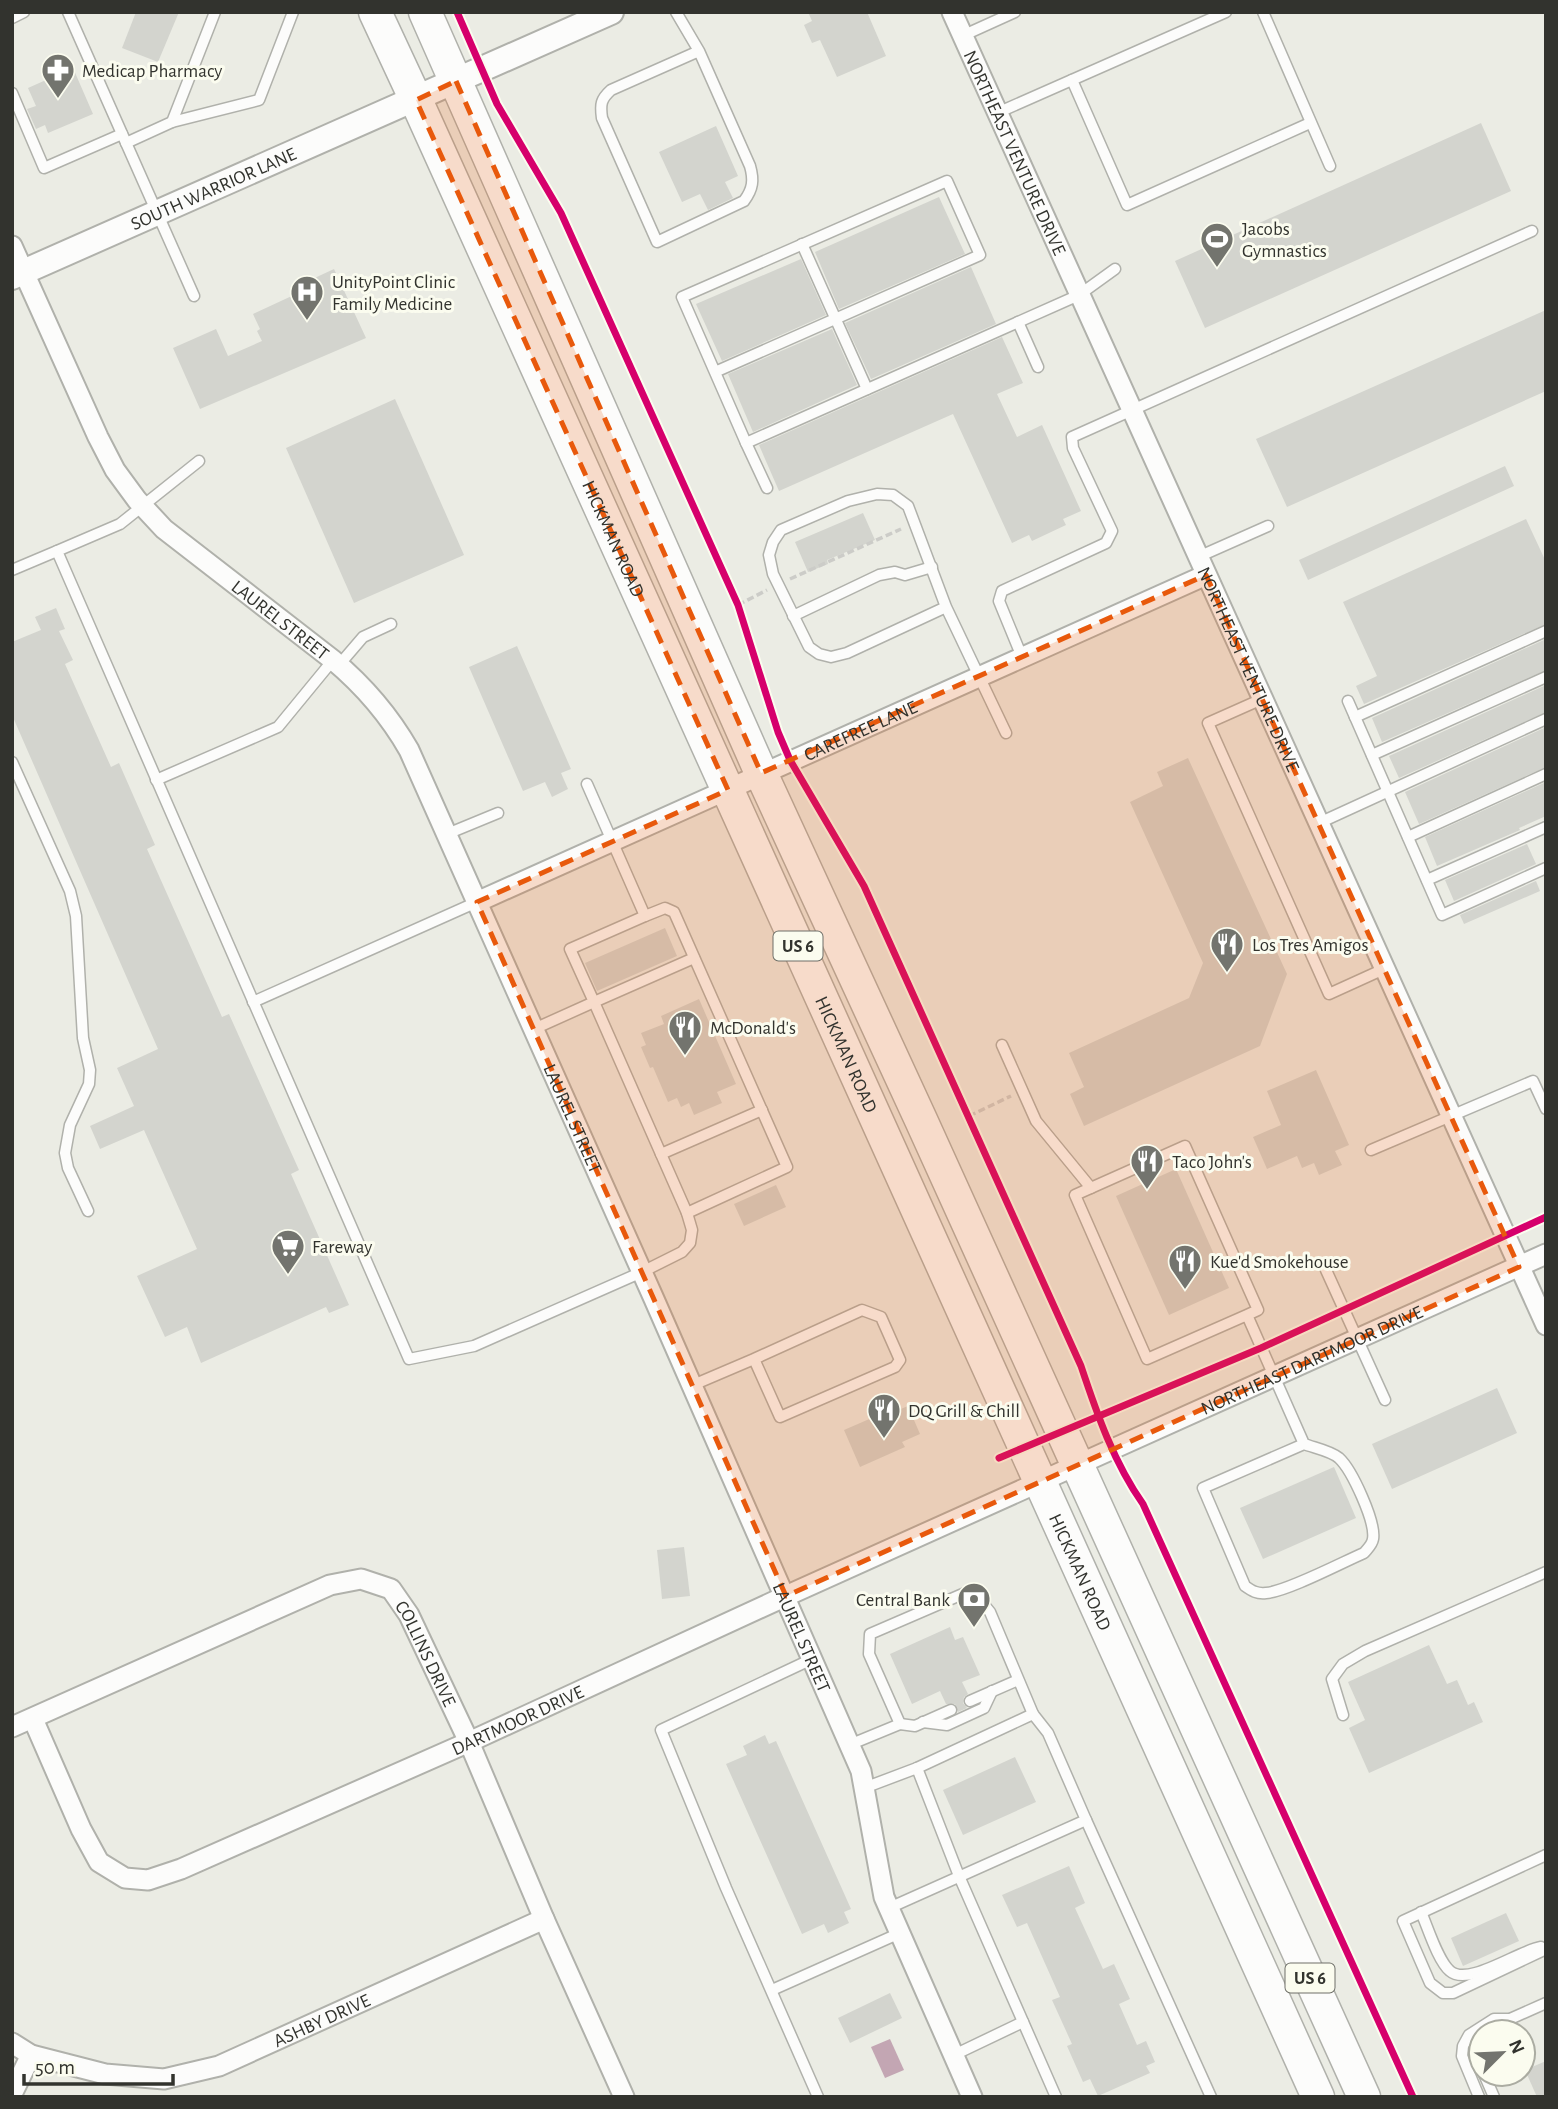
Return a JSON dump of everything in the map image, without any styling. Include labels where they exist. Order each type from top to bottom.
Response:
[{"type":"highway","name":"HICKMAN ROAD","points":[[375,12],[1318,2097]]},
{"type":"highway","name":"HICKMAN ROAD","points":[[425,12],[761,773],[1364,2097]]},
{"type":"street","name":"SOUTH WARRIOR LANE","points":[[18,275],[611,12]]},
{"type":"street","name":"NORTHEAST VENTURE DRIVE","points":[[952,12],[1546,1325]]},
{"type":"street","name":"LAUREL STREET","points":[[12,246],[18,275],[98,437],[115,470],[142,506],[181,543],[359,683],[382,708],[402,737],[693,1385],[861,1771],[884,1896],[972,2097]]},
{"type":"street","name":"CAREFREE LANE","points":[[477,902],[1022,657],[1202,566]]},
{"type":"street","name":"NORTHEAST DARTMOOR DRIVE","points":[[1076,1466],[1546,1254]]},
{"type":"street","name":"DARTMOOR DRIVE","points":[[33,1719],[81,1829],[99,1862],[125,1878],[148,1880],[181,1869],[469,1742],[1076,1466]]},
{"type":"street","name":"COLLINS DRIVE","points":[[12,1727],[330,1585],[361,1579],[391,1589],[409,1615],[469,1742],[624,2097]]},
{"type":"street","name":"ASHBY DRIVE","points":[[12,2043],[31,2055],[105,2074],[164,2079],[219,2066],[544,1919]]},
{"type":"street","points":[[12,2094],[31,2055]]},
{"type":"lane","points":[[12,18],[24,12]]},
{"type":"lane","points":[[68,12],[194,296]]},
{"type":"lane","points":[[172,122],[205,47],[215,12]]},
{"type":"lane","points":[[12,93],[44,168],[172,122],[259,100],[293,12]]},
{"type":"lane","points":[[676,12],[699,51],[753,178],[751,191],[744,201],[657,242],[602,117],[600,106],[611,90],[699,51]]},
{"type":"lane","points":[[962,36],[1015,12]]},
{"type":"lane","points":[[997,113],[1226,12]]},
{"type":"lane","points":[[1263,12],[1330,166]]},
{"type":"lane","points":[[272,32],[284,37]]},
{"type":"lane","points":[[257,69],[269,74]]},
{"type":"lane","points":[[1072,80],[1127,205],[1310,123]]},
{"type":"lane","points":[[715,372],[980,255],[947,181],[682,297],[746,443],[767,488]]},
{"type":"lane","points":[[1022,657],[999,601],[1002,591],[1106,543],[1111,531],[1073,448],[1072,437],[1532,231]]},
{"type":"lane","points":[[802,244],[867,389]]},
{"type":"lane","points":[[746,443],[1079,295],[1115,270]]},
{"type":"lane","points":[[1018,322],[1038,367]]},
{"type":"lane","points":[[12,570],[120,524],[199,461]]},
{"type":"lane","points":[[946,607],[847,653],[831,657],[819,654],[809,647],[778,585],[769,555],[773,542],[781,530],[848,501],[877,494],[893,495],[908,506],[946,607],[1006,733]]},
{"type":"lane","points":[[1202,566],[1268,526]]},
{"type":"lane","points":[[57,551],[409,1359],[474,1346],[642,1272],[682,1252],[690,1243],[692,1230],[687,1213],[570,949],[665,908],[674,912],[787,1167],[687,1213]]},
{"type":"lane","points":[[793,616],[879,575],[895,572],[905,575],[932,567]]},
{"type":"lane","points":[[156,780],[278,727],[363,637],[391,624]]},
{"type":"lane","points":[[1355,717],[1546,631]]},
{"type":"lane","points":[[1372,755],[1546,677]]},
{"type":"lane","points":[[1262,699],[1208,723],[1323,982],[1329,994],[1384,969]]},
{"type":"lane","points":[[1349,702],[1442,915],[1546,868]]},
{"type":"lane","points":[[1319,823],[1546,719]]},
{"type":"lane","points":[[12,762],[70,891],[76,916],[83,1038],[90,1070],[89,1084],[70,1125],[65,1153],[68,1168],[88,1211]]},
{"type":"lane","points":[[1408,837],[1546,774]]},
{"type":"lane","points":[[587,784],[645,916]]},
{"type":"lane","points":[[447,834],[498,813]]},
{"type":"lane","points":[[1427,880],[1546,827]]},
{"type":"lane","points":[[253,1002],[477,902]]},
{"type":"lane","points":[[534,1029],[694,958]]},
{"type":"lane","points":[[1002,1045],[1036,1121],[1091,1188]]},
{"type":"lane","points":[[1371,1150],[1533,1081],[1546,1109]]},
{"type":"lane","points":[[661,1154],[762,1110]]},
{"type":"lane","points":[[1185,1146],[1258,1310],[1247,1315],[1147,1359],[1075,1195],[1185,1146]]},
{"type":"lane","points":[[1326,1270],[1385,1400]]},
{"type":"lane","points":[[693,1385],[862,1310],[881,1317],[900,1360],[895,1367],[780,1417],[754,1359]]},
{"type":"lane","points":[[1247,1315],[1304,1444],[1337,1456],[1348,1468],[1369,1515],[1373,1532],[1373,1543],[1364,1553],[1282,1589],[1267,1593],[1253,1592],[1245,1586],[1203,1489],[1304,1444]]},
{"type":"lane","points":[[1343,1715],[1332,1679],[1343,1664],[1365,1651],[1546,1572]]},
{"type":"lane","points":[[900,1724],[869,1654],[870,1634],[972,1590],[990,1612],[1033,1714],[1048,1733],[1211,2097]]},
{"type":"lane","points":[[813,1660],[661,1730],[726,1888],[818,2097]]},
{"type":"lane","points":[[970,1701],[1018,1680]]},
{"type":"lane","points":[[923,1722],[947,1726],[985,1708],[992,1691]]},
{"type":"lane","points":[[849,1745],[900,1724],[915,1726],[951,1710]]},
{"type":"lane","points":[[863,1788],[917,1768],[1033,1714]]},
{"type":"lane","points":[[917,1768],[959,1876],[1056,2097]]},
{"type":"lane","points":[[889,1908],[1086,1820]]},
{"type":"lane","points":[[1546,1855],[1403,1921],[1430,1983],[1443,1993],[1453,1993],[1546,1948]]},
{"type":"lane","points":[[1421,1912],[1444,1964],[1450,1972],[1460,1976],[1472,1976],[1529,1949],[1546,1948]]},
{"type":"lane","points":[[772,1990],[900,1933]]},
{"type":"lane","points":[[1512,2018],[1546,2003]]},
{"type":"lane","points":[[954,2055],[1023,2022]]},
{"type":"lane","points":[[1467,2039],[1463,2046],[1467,2071]]},
{"type":"path","points":[[738,605],[914,523]]},
{"type":"path","points":[[732,592],[742,618]]},
{"type":"path","points":[[969,1116],[1022,1091]]},
{"type":"path","points":[[963,1104],[975,1128]]},
{"type":"highlighted area","points":[[456,81],[761,773],[1206,575],[1519,1267],[786,1596],[477,902],[728,790],[416,100]]},
{"type":"shaded area","points":[[890,2039],[904,2070],[885,2078],[871,2047]]},
{"type":"building","points":[[136,12],[179,12],[158,62],[122,48]]},
{"type":"building","points":[[808,12],[867,12],[886,56],[837,77],[820,40],[812,43],[804,25],[812,21]]},
{"type":"building","points":[[73,68],[93,114],[48,133],[45,125],[36,129],[27,109],[36,106],[28,88]]},
{"type":"building","points":[[1481,123],[1511,191],[1205,328],[1175,261]]},
{"type":"building","points":[[716,126],[738,176],[725,182],[733,198],[708,210],[700,194],[682,202],[659,152]]},
{"type":"building","points":[[939,197],[965,254],[839,309],[815,252]]},
{"type":"building","points":[[801,259],[826,315],[722,361],[696,304]]},
{"type":"building","points":[[971,267],[996,324],[871,379],[845,323]]},
{"type":"building","points":[[334,269],[366,338],[200,409],[173,348],[216,329],[228,356],[262,341],[253,314],[296,294],[293,288]]},
{"type":"building","points":[[1546,310],[1546,391],[1287,507],[1256,439]]},
{"type":"building","points":[[832,329],[857,385],[753,432],[728,374]]},
{"type":"building","points":[[1002,337],[1023,383],[997,394],[1017,437],[1042,425],[1081,511],[1063,519],[1066,525],[1032,541],[1029,535],[1012,543],[953,414],[779,491],[759,445]]},
{"type":"building","points":[[395,399],[464,555],[354,603],[286,448]]},
{"type":"building","points":[[1505,466],[1514,486],[1308,580],[1299,560]]},
{"type":"building","points":[[863,513],[875,540],[827,560],[828,564],[808,572],[795,542]]},
{"type":"building","points":[[1526,519],[1546,562],[1546,624],[1364,704],[1356,686],[1377,676],[1343,602]]},
{"type":"building","points":[[56,608],[65,629],[59,631],[73,660],[65,664],[111,767],[119,763],[155,845],[147,849],[222,1017],[229,1014],[299,1170],[291,1174],[349,1305],[329,1313],[326,1307],[201,1363],[187,1327],[165,1337],[137,1276],[197,1249],[144,1130],[100,1149],[90,1126],[134,1106],[117,1068],[158,1049],[12,715],[12,642],[41,630],[35,617]]},
{"type":"building","points":[[1546,639],[1546,670],[1382,742],[1372,718]]},
{"type":"building","points":[[517,646],[571,769],[561,773],[568,789],[552,797],[545,782],[523,791],[469,667]]},
{"type":"building","points":[[1546,685],[1546,712],[1399,778],[1389,756]]},
{"type":"building","points":[[1546,727],[1546,767],[1419,824],[1405,792]]},
{"type":"building","points":[[1188,758],[1287,974],[1260,1046],[1084,1126],[1070,1094],[1084,1087],[1069,1053],[1189,998],[1203,963],[1130,802],[1163,786],[1157,772]]},
{"type":"building","points":[[1546,782],[1546,816],[1437,866],[1425,837]]},
{"type":"building","points":[[1527,844],[1536,864],[1454,901],[1445,880]]},
{"type":"building","points":[[1536,881],[1540,891],[1464,924],[1460,915]]},
{"type":"building","points":[[665,928],[677,956],[597,991],[585,963]]},
{"type":"building","name":"McDonald's","points":[[699,999],[736,1084],[717,1092],[722,1103],[694,1115],[689,1103],[681,1107],[677,1098],[668,1102],[641,1047],[646,1045],[641,1033],[664,1024],[661,1016]]},
{"type":"building","points":[[1316,1070],[1349,1145],[1335,1151],[1342,1165],[1319,1175],[1314,1163],[1302,1168],[1297,1156],[1267,1169],[1253,1137],[1281,1125],[1267,1091]]},
{"type":"building","points":[[1176,1169],[1229,1288],[1169,1315],[1116,1196]]},
{"type":"building","points":[[776,1185],[786,1207],[744,1226],[734,1204]]},
{"type":"building","points":[[1497,1388],[1517,1433],[1392,1489],[1372,1444]]},
{"type":"building","points":[[908,1406],[920,1434],[902,1442],[905,1447],[860,1467],[844,1430],[890,1410],[891,1413]]},
{"type":"building","points":[[1334,1467],[1356,1518],[1263,1559],[1240,1508]]},
{"type":"building","points":[[684,1547],[690,1596],[662,1599],[657,1550]]},
{"type":"building","points":[[950,1627],[955,1640],[963,1637],[980,1675],[962,1682],[968,1694],[963,1703],[967,1708],[958,1712],[955,1704],[946,1704],[940,1691],[912,1704],[890,1654]]},
{"type":"building","points":[[1429,1645],[1447,1684],[1457,1680],[1468,1705],[1474,1702],[1483,1722],[1369,1773],[1349,1728],[1365,1720],[1348,1682]]},
{"type":"building","points":[[765,1735],[769,1744],[776,1741],[851,1909],[844,1912],[849,1923],[828,1933],[824,1924],[802,1934],[726,1764],[747,1755],[743,1746]]},
{"type":"building","points":[[1015,1757],[1036,1802],[963,1835],[943,1790]]},
{"type":"building","points":[[1069,1866],[1085,1903],[1075,1908],[1103,1969],[1114,1964],[1130,1999],[1119,2004],[1137,2045],[1146,2041],[1155,2062],[1146,2066],[1150,2073],[1098,2096],[1090,2079],[1083,2082],[1067,2046],[1072,2044],[1052,2000],[1060,1997],[1027,1923],[1017,1927],[1002,1895]]},
{"type":"building","points":[[1506,1913],[1519,1941],[1463,1966],[1451,1938]]},
{"type":"building","points":[[890,1993],[902,2018],[850,2043],[838,2018]]},
{"type":"building","points":[[1546,2061],[1546,2097],[1537,2097],[1533,2088],[1537,2088],[1537,2065]]},
{"type":"cycle path","points":[[457,12],[497,104],[561,213],[738,605],[778,732],[790,760],[864,886],[1081,1366],[1115,1455],[1143,1504],[1413,2097]]},
{"type":"cycle path","points":[[999,1458],[1261,1348],[1546,1217]]},
{"type":"place","name":"Medicap Pharmacy","points":[[58,100]]},
{"type":"place","name":"Jacobs Gymnastics","points":[[1217,269]]},
{"type":"place","name":"UnityPoint Clinic Family Medicine","points":[[307,322]]},
{"type":"place","name":"Los Tres Amigos","points":[[1227,974]]},
{"type":"place","name":"McDonald's","points":[[685,1057]]},
{"type":"place","name":"Taco John's","points":[[1147,1191]]},
{"type":"place","name":"Fareway","points":[[288,1276]]},
{"type":"place","name":"Kue'd Smokehouse","points":[[1185,1291]]},
{"type":"place","name":"DQ Grill & Chill","points":[[884,1440]]},
{"type":"place","name":"Central Bank","points":[[974,1629]]}]
